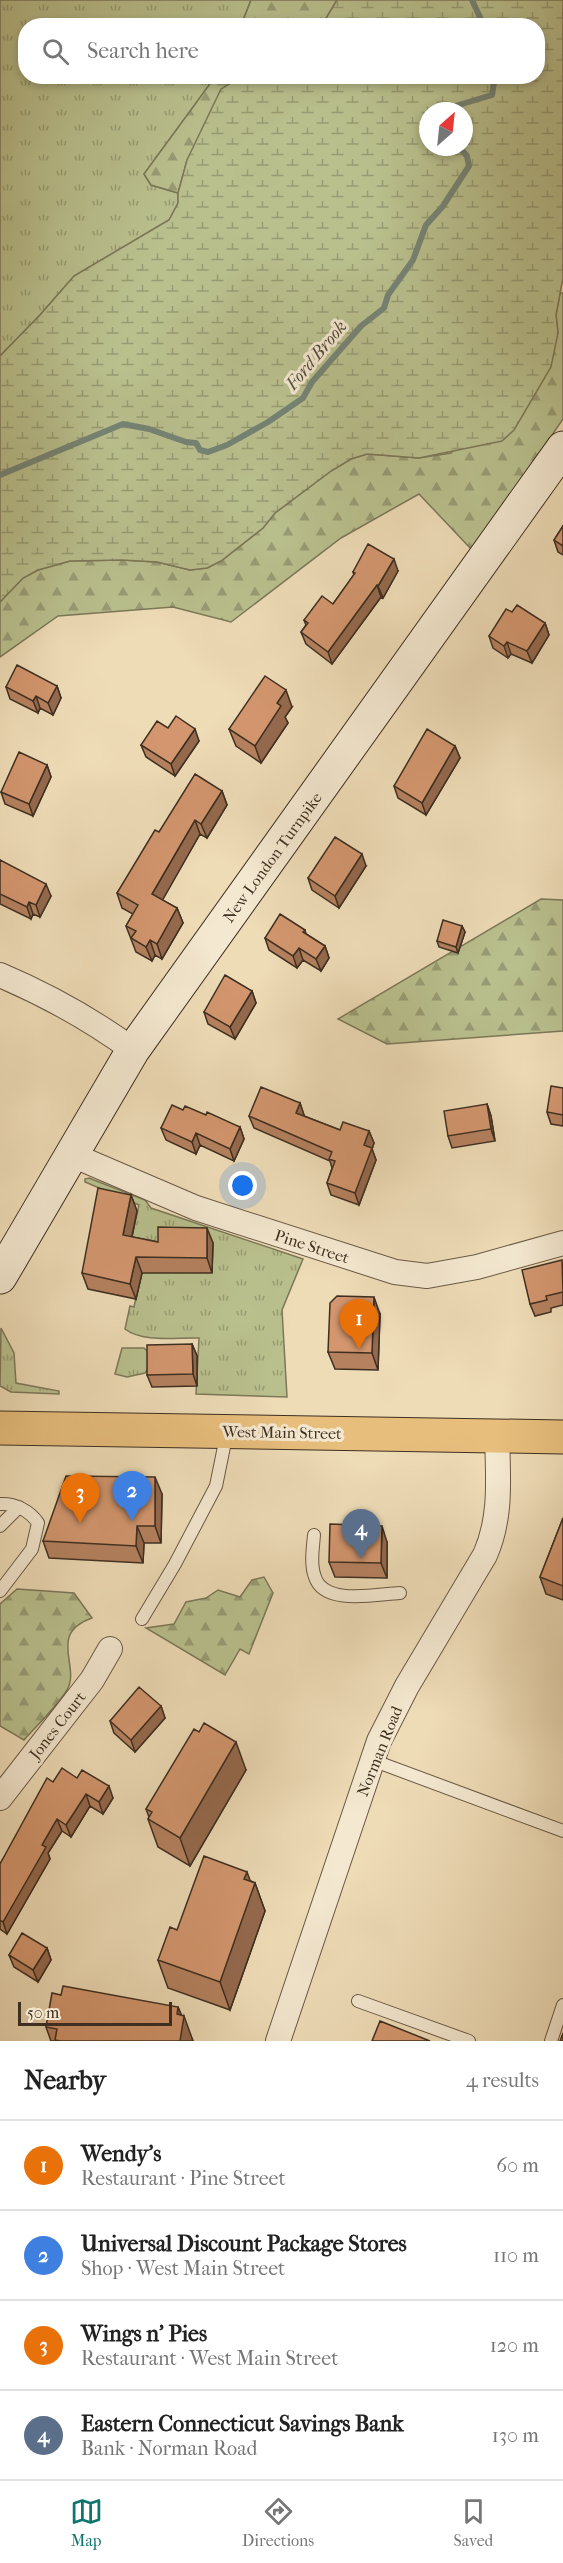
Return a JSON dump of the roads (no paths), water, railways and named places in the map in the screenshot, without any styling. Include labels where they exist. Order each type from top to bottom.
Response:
[{"type":"main road","name":"New London Turnpike","points":[[0,1277],[133,1050],[563,448]]},
{"type":"main road","name":"West Main Street","points":[[0,1428],[563,1437]]},
{"type":"street","points":[[0,975],[24,985],[103,1028],[133,1050]]},
{"type":"street","name":"Pine Street","points":[[70,1154],[196,1208],[395,1272],[427,1276],[477,1267],[563,1243]]},
{"type":"street","name":"Norman Road","points":[[278,2041],[372,1760],[394,1710],[489,1545],[498,1510],[497,1436]]},
{"type":"street","name":"Jones Court","points":[[0,1798],[92,1680],[110,1649]]},
{"type":"lane","points":[[142,1619],[175,1564],[216,1486],[227,1431]]},
{"type":"lane","points":[[0,1504],[18,1507],[32,1514],[38,1523],[32,1549],[0,1591]]},
{"type":"lane","points":[[0,1527],[18,1507]]},
{"type":"lane","points":[[314,1535],[312,1564],[315,1578],[321,1587],[340,1597],[400,1593]]},
{"type":"lane","points":[[372,1760],[563,1831]]},
{"type":"lane","points":[[358,2001],[469,2041]]},
{"type":"lane","points":[[551,2041],[563,2005]]},
{"type":"waterway","name":"Ford Brook","points":[[472,0],[480,18]]},
{"type":"waterway","name":"Ford Brook","points":[[469,102],[492,95],[494,84]]},
{"type":"waterway","name":"Ford Brook","points":[[0,475],[123,424],[196,443],[200,450],[208,452],[227,445],[268,422],[303,398],[312,382],[361,326],[384,308],[388,295],[413,260],[426,225],[443,206],[469,166],[467,156]]},
{"type":"place","name":"Wendy's","points":[[359,1349]]},
{"type":"place","name":"Universal Discount Package Stores","points":[[132,1521]]},
{"type":"place","name":"Wings n' Pies","points":[[80,1523]]},
{"type":"place","name":"Eastern Connecticut Savings Bank","points":[[361,1559]]}]
